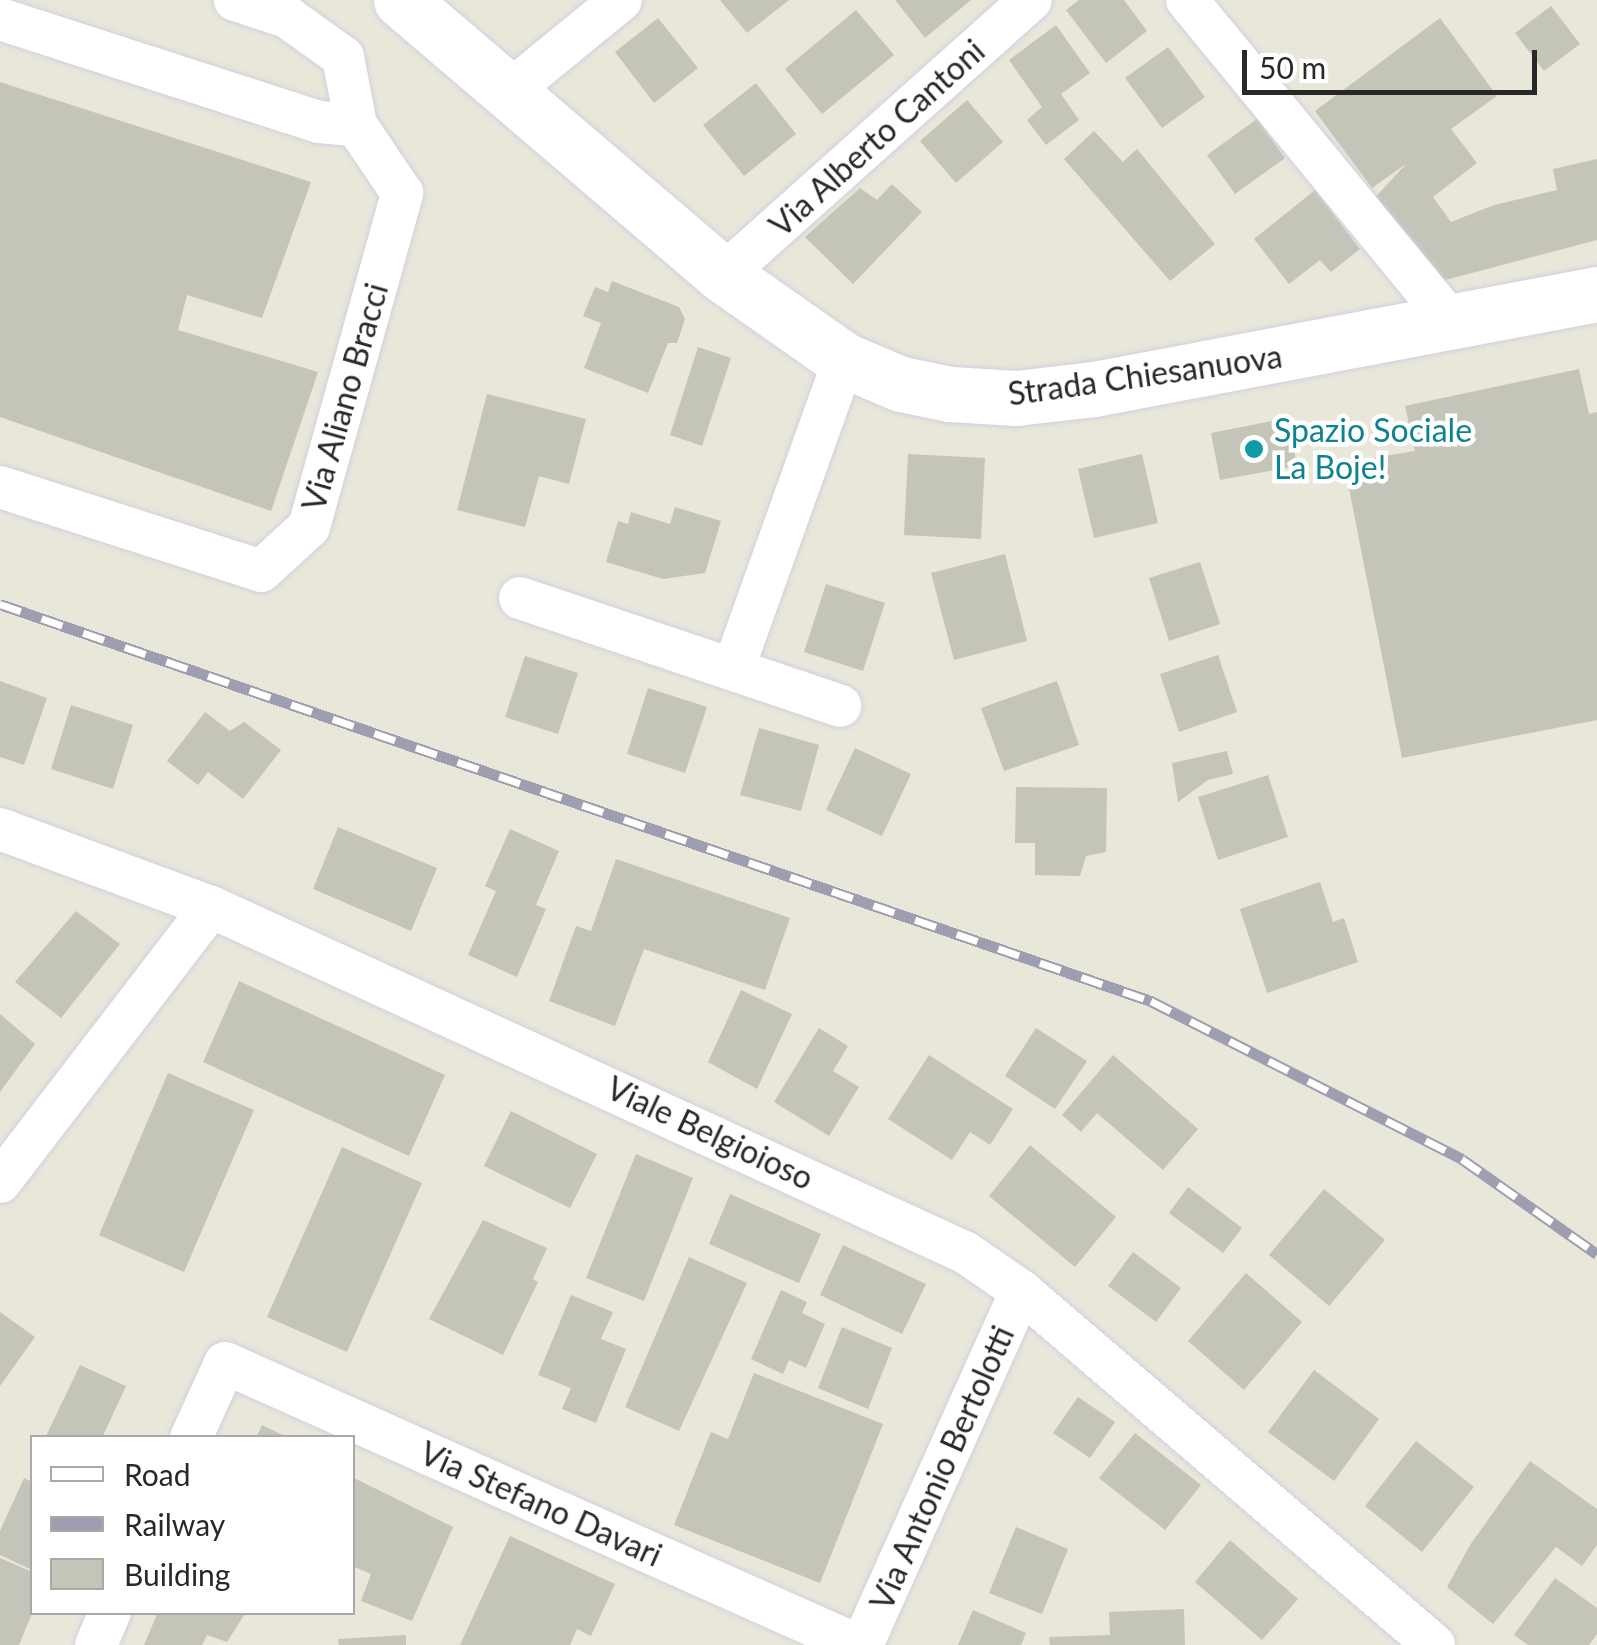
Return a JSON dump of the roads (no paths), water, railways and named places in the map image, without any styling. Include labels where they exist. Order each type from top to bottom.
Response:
[{"type":"main road","name":"Strada Chiesanuova","points":[[401,0],[723,275],[844,360],[901,384],[950,394],[1016,398],[1113,386],[1597,294]]},
{"type":"street","name":"Via Aliano Bracci","points":[[0,487],[261,571],[309,527],[402,193],[356,125],[343,57],[287,17],[235,0]]},
{"type":"street","points":[[511,90],[621,0]]},
{"type":"street","name":"Via Alberto Cantoni","points":[[723,275],[1030,0]]},
{"type":"street","points":[[1187,0],[1452,323]]},
{"type":"street","points":[[0,19],[319,122],[356,125]]},
{"type":"street","points":[[734,667],[844,360]]},
{"type":"street","points":[[520,598],[734,667],[840,706]]},
{"type":"street","name":"Viale Belgioioso","points":[[0,829],[211,907],[948,1245],[1022,1291],[1434,1645]]},
{"type":"street","points":[[0,1182],[211,907]]},
{"type":"street","name":"Via Antonio Bertolotti","points":[[860,1645],[1022,1291]]},
{"type":"street","name":"Via Stefano Davari","points":[[191,1435],[224,1363],[860,1645]]},
{"type":"street","points":[[96,1645],[109,1615]]},
{"type":"railway","points":[[0,604],[1151,1001],[1462,1159],[1597,1254]]},
{"type":"place","name":"Spazio Sociale La Boje!","points":[[1254,449]]}]
